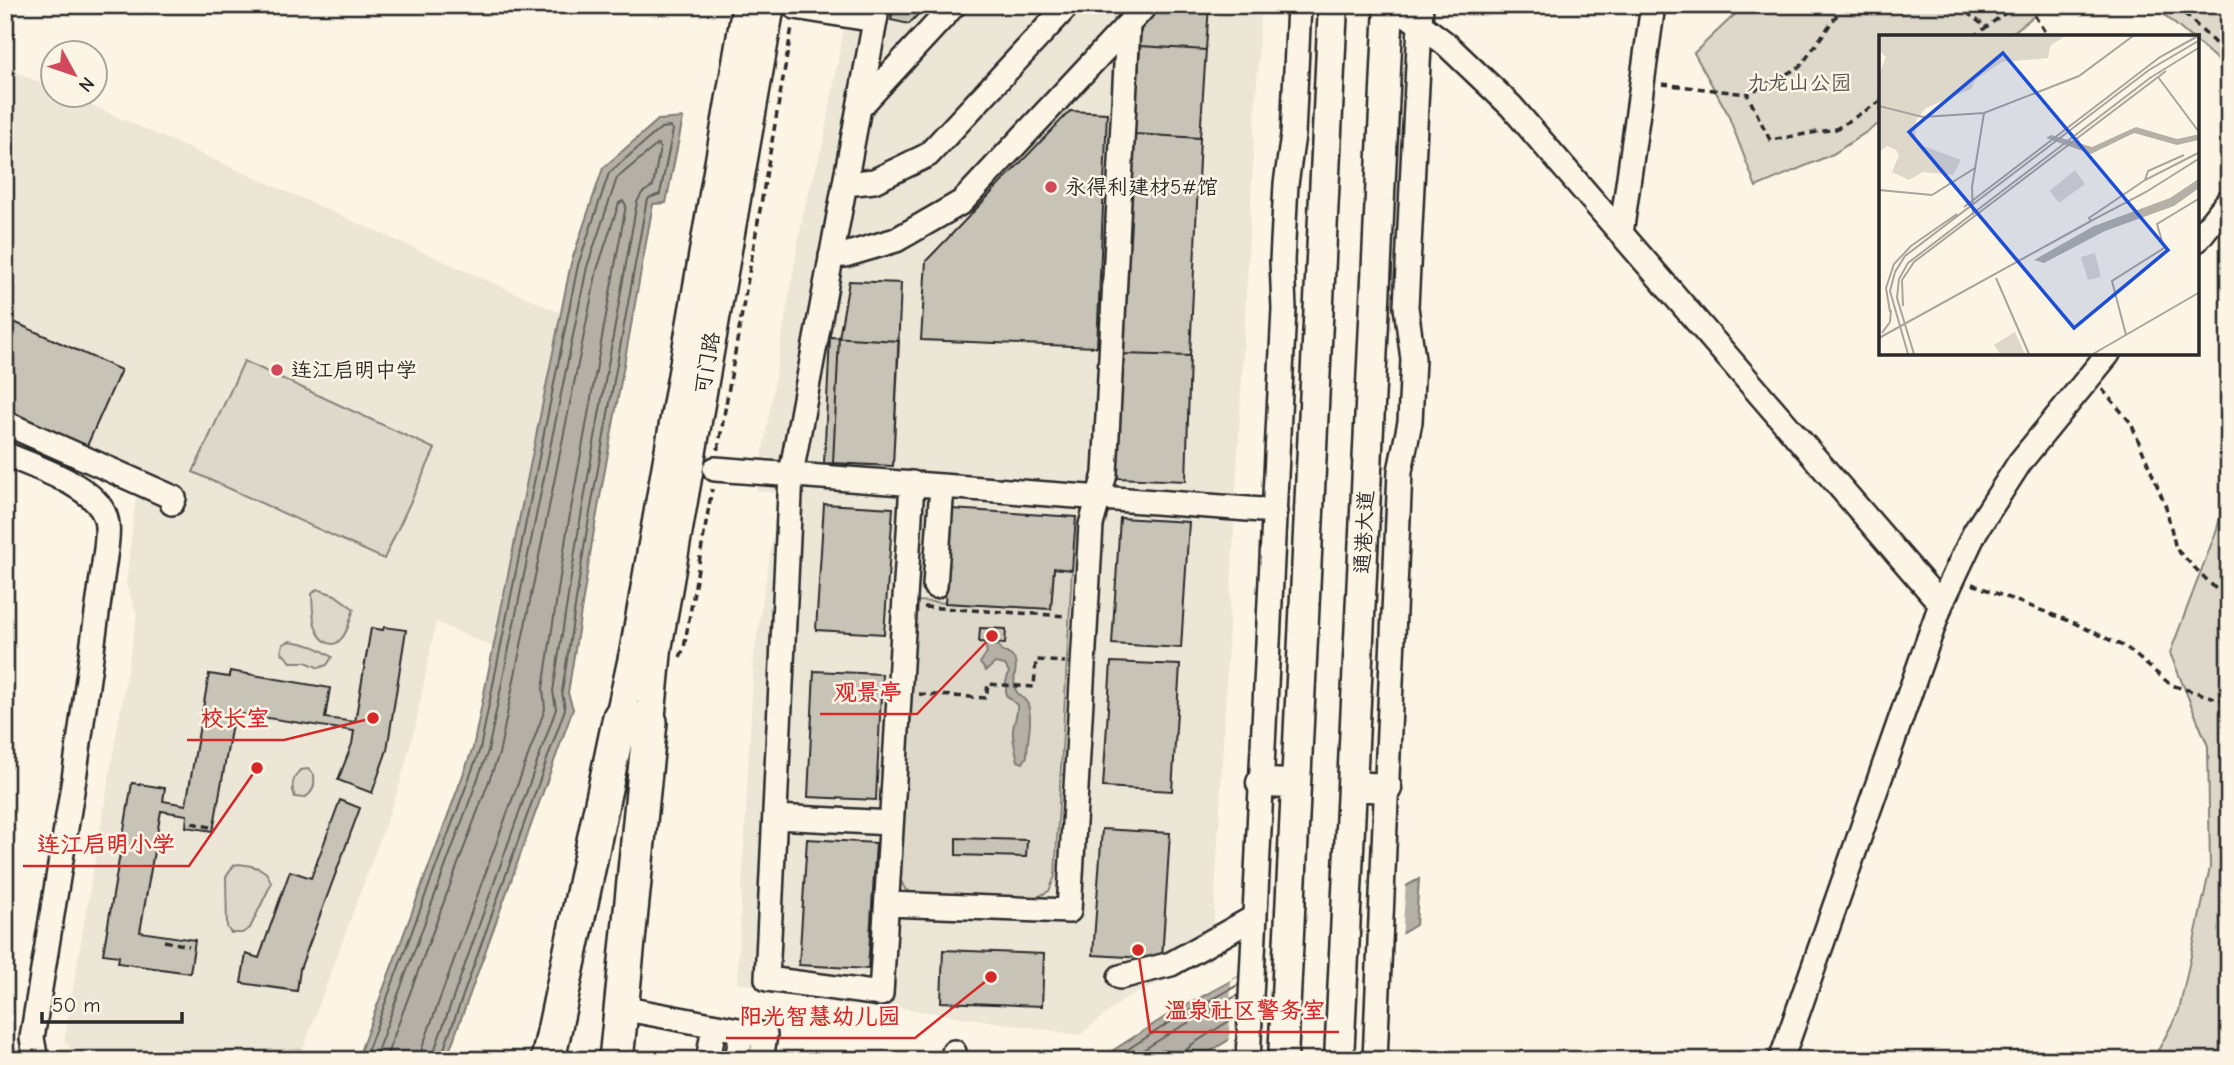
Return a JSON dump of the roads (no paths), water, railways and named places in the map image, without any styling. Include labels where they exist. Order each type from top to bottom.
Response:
[{"type":"highway","points":[[616,1060],[635,720]]},
{"type":"highway","points":[[548,1060],[635,720]]},
{"type":"main road","name":"可门路","points":[[635,720],[637,635],[747,5]]},
{"type":"main road","points":[[1283,1060],[1333,5]]},
{"type":"main road","name":"通港大道","points":[[1339,1060],[1389,5]]},
{"type":"main road","name":"可门路","points":[[635,720],[657,649],[783,6]]},
{"type":"main road","points":[[1261,783],[1296,784]]},
{"type":"main road","points":[[1352,786],[1387,788]]},
{"type":"street","points":[[858,109],[954,5]]},
{"type":"street","points":[[845,184],[874,181],[928,155],[1068,5]]},
{"type":"street","points":[[831,256],[845,255],[896,240],[962,202],[1146,5]]},
{"type":"street","points":[[1248,1060],[1284,309],[1282,261],[1286,184],[1293,135],[1299,5]]},
{"type":"street","points":[[1394,5],[1420,15],[1446,44],[1511,106],[1941,604]]},
{"type":"street","points":[[1621,234],[1653,5]]},
{"type":"street","points":[[783,6],[876,13],[791,474],[767,979],[881,994],[912,483]]},
{"type":"street","points":[[1374,1060],[1399,471],[1410,422],[1413,359],[1406,307],[1420,15]]},
{"type":"street","points":[[887,904],[1069,911],[1071,738],[1083,663],[1091,525],[1105,474],[1128,25]]},
{"type":"street","points":[[2199,238],[2229,200]]},
{"type":"street","points":[[1781,1060],[1941,604],[1975,532],[2020,462],[2107,355]]},
{"type":"street","points":[[5,423],[174,498],[172,503]]},
{"type":"street","points":[[5,454],[78,487],[94,499],[105,515],[107,525],[93,714],[32,1038],[36,1060]]},
{"type":"street","points":[[715,469],[1275,511]]},
{"type":"street","points":[[935,586],[942,486]]},
{"type":"street","points":[[776,817],[891,822]]},
{"type":"street","points":[[1119,977],[1171,964],[1255,917]]},
{"type":"street","points":[[621,1008],[765,1035],[761,1060]]},
{"type":"street","points":[[708,1060],[714,1027]]},
{"type":"street","points":[[737,1060],[742,1031]]},
{"type":"water","points":[[683,118],[666,203],[653,204],[593,536],[568,693],[573,709],[446,1060],[357,1060],[473,748],[571,263],[603,168],[658,120]]},
{"type":"water","points":[[985,644],[999,646],[1001,651],[1013,657],[1015,662],[1015,688],[1027,702],[1030,717],[1027,756],[1023,763],[1018,761],[1013,738],[1017,705],[1006,695],[1009,672],[1005,665],[995,663],[986,671],[980,663],[987,653]]},
{"type":"water","points":[[1419,879],[1416,925],[1196,1060],[1098,1060],[1168,1015]]},
{"type":"place","name":"永得利建材5#馆","points":[[1051,187]]},
{"type":"place","name":"连江启明中学","points":[[277,370]]},
{"type":"place","name":"观景亭","points":[[992,636]]},
{"type":"place","name":"校长室","points":[[373,718]]},
{"type":"place","name":"连江启明小学","points":[[257,768]]},
{"type":"place","name":"温泉社区警务室","points":[[1138,950]]},
{"type":"place","name":"阳光智慧幼儿园","points":[[991,977]]},
{"type":"park label","name":"九龙山公园","points":[[1799,83]]}]
